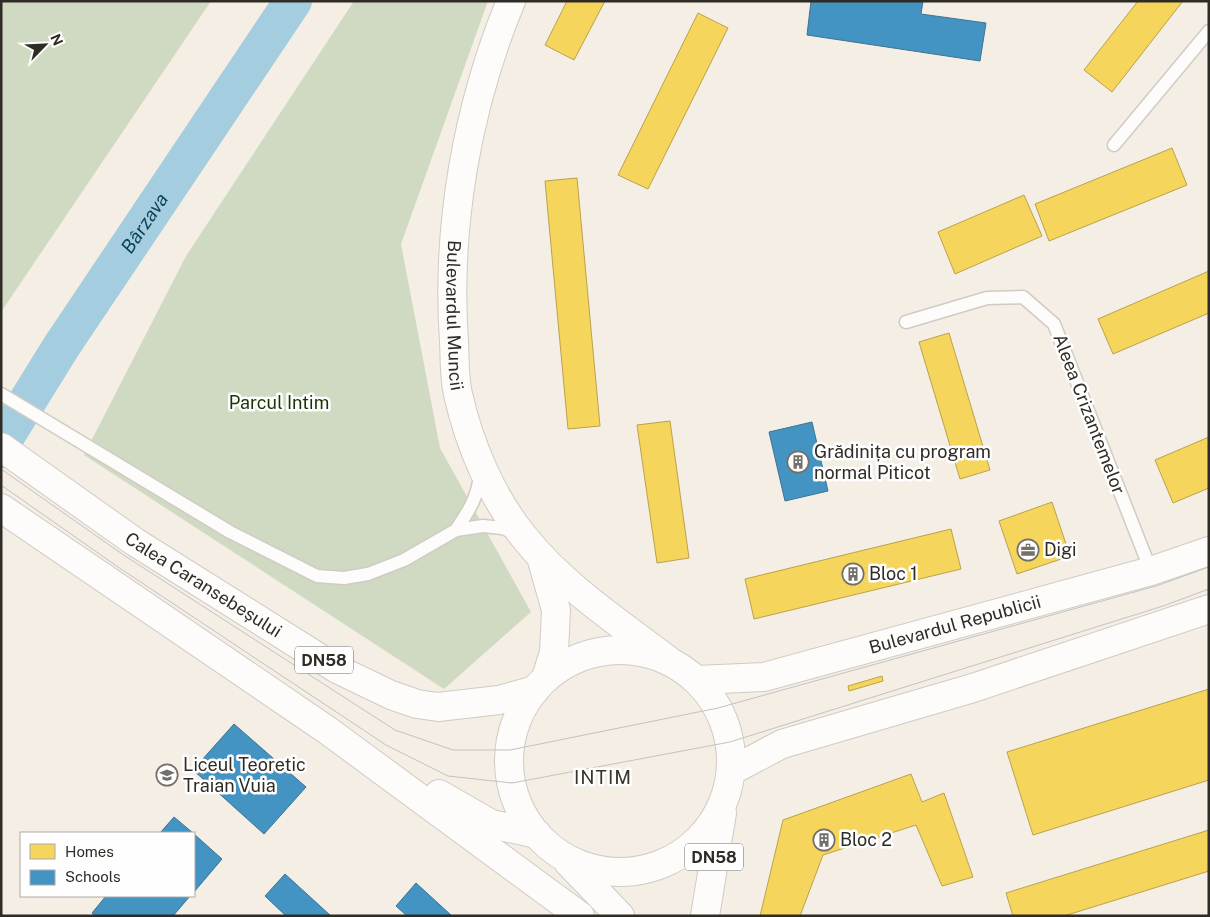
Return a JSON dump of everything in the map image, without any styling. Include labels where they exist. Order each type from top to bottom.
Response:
[{"type":"main road","name":"Bulevardul Muncii","points":[[511,1],[495,44],[467,150],[455,239],[451,304],[457,392],[466,427],[481,462],[501,502],[523,536],[541,557],[585,598],[668,660]]},
{"type":"main road","name":"Calea Caransebeșului","points":[[1,447],[135,542],[338,669],[391,695],[417,704],[438,707],[499,700],[540,684]]},
{"type":"main road","points":[[1,508],[327,730],[580,916]]},
{"type":"main road","name":"Bulevardul Republicii","points":[[697,680],[764,676],[1152,571],[1209,552]]},
{"type":"main road","name":"Bulevardul Muncii","points":[[540,684],[554,652],[556,610],[541,557]]},
{"type":"main road","points":[[731,771],[782,744],[973,688],[1209,609]]},
{"type":"main road","name":"DN58","points":[[540,684],[573,660],[604,650],[636,651],[668,660],[697,680],[718,708],[726,725],[730,742],[731,771],[705,916]]},
{"type":"main road","points":[[540,684],[522,708],[514,728],[509,767],[521,810],[549,845],[620,916]]},
{"type":"main road","points":[[327,730],[491,824],[549,845],[592,868],[624,872],[656,866],[686,851],[709,828],[725,800]]},
{"type":"main road","points":[[549,845],[551,896]]},
{"type":"lane","points":[[1114,145],[1209,31]]},
{"type":"lane","name":"Aleea Crizantemelor","points":[[906,322],[987,298],[1023,297],[1054,324],[1152,571]]},
{"type":"lane","points":[[1,394],[230,532],[317,576],[344,578],[368,574],[404,560],[456,530],[483,526],[502,528],[523,536]]},
{"type":"lane","points":[[456,530],[472,506],[479,488],[481,462]]},
{"type":"green space","points":[[1,1],[211,1],[1,312]]},
{"type":"green space","name":"Parcul Intim","points":[[354,1],[488,1],[401,244],[440,448],[531,612],[444,689],[84,455],[186,256]]},
{"type":"building: Homes","points":[[567,1],[605,1],[574,60],[545,45]]},
{"type":"building: Homes","points":[[1138,1],[1183,1],[1112,92],[1084,70]]},
{"type":"building: Homes","points":[[698,13],[728,28],[648,189],[618,175]]},
{"type":"building: Homes","points":[[1172,148],[1187,185],[1049,241],[1035,204]]},
{"type":"building: Homes","points":[[577,178],[600,426],[568,429],[545,181]]},
{"type":"building: Homes","points":[[1024,195],[1042,236],[955,274],[938,232]]},
{"type":"building: Homes","points":[[1209,271],[1209,313],[1113,354],[1098,319]]},
{"type":"building: Homes","points":[[949,333],[990,470],[960,479],[919,342]]},
{"type":"building: Homes","points":[[670,421],[689,558],[657,563],[637,425]]},
{"type":"building: Homes","points":[[1209,437],[1209,488],[1173,503],[1155,460]]},
{"type":"building: Homes","points":[[1052,502],[1070,556],[1017,574],[999,521]]},
{"type":"building: Homes","name":"Bloc 1","points":[[951,529],[961,569],[754,619],[745,579]]},
{"type":"building: Homes","points":[[882,676],[883,681],[849,691],[848,686]]},
{"type":"building: Homes","points":[[1209,689],[1209,780],[1033,835],[1007,752]]},
{"type":"building: Homes","name":"Bloc 2","points":[[911,774],[922,802],[944,793],[973,877],[942,886],[916,825],[823,855],[800,916],[760,916],[783,820]]},
{"type":"building: Homes","points":[[1209,830],[1209,871],[1064,916],[1013,916],[1006,893]]},
{"type":"building: Schools","points":[[811,1],[923,1],[921,14],[986,23],[980,61],[807,35]]},
{"type":"building: Schools","name":"Grădinița cu program normal Piticot","points":[[812,422],[828,491],[785,501],[769,432]]},
{"type":"building: Schools","points":[[234,724],[306,787],[264,834],[193,770]]},
{"type":"building: Schools","points":[[174,817],[192,832],[161,832]]},
{"type":"building: Schools","points":[[195,835],[222,859],[195,891]]},
{"type":"building: Schools","points":[[285,874],[331,916],[286,916],[265,896]]},
{"type":"building: Schools","points":[[416,883],[452,916],[407,916],[396,906]]},
{"type":"building: Schools","points":[[105,897],[189,897],[173,916],[95,916],[92,913]]},
{"type":"waterway","name":"Bârzava","points":[[1,449],[4,439],[61,347],[293,1]]},
{"type":"tram line","points":[[1,469],[125,556],[395,730],[453,750],[510,750],[718,708],[1156,586],[1209,567]]},
{"type":"tram line","points":[[1,485],[118,567],[386,745],[448,776],[512,783],[730,742],[1163,606],[1209,589]]},
{"type":"place","name":"Grădinița cu program normal Piticot","points":[[798,462]]},
{"type":"place","name":"Digi","points":[[1028,550]]},
{"type":"place","name":"Bloc 1","points":[[853,574]]},
{"type":"place","name":"Liceul Teoretic Traian Vuia","points":[[167,775]]},
{"type":"place","name":"Bloc 2","points":[[824,840]]},
{"type":"district","name":"INTIM","points":[[603,777]]}]
